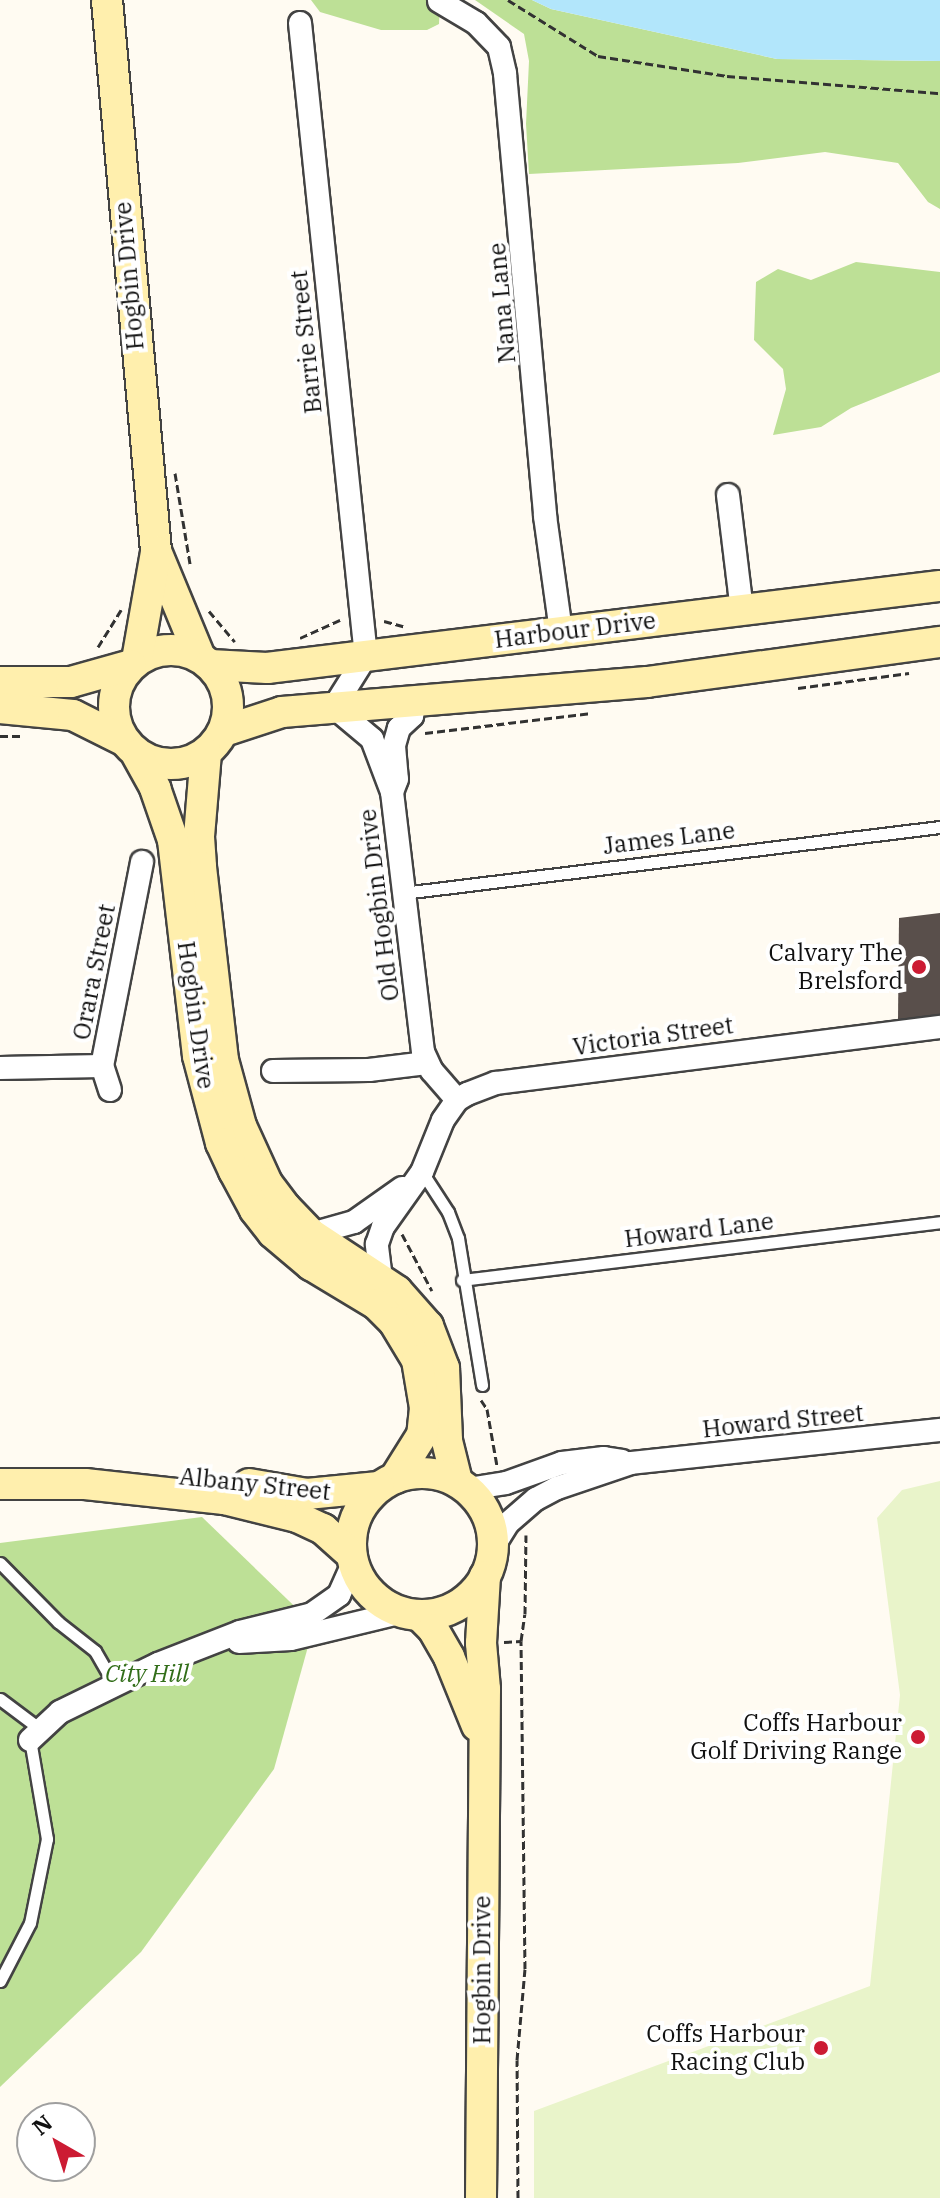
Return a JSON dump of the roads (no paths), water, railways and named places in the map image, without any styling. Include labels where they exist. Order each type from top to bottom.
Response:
[{"type":"main road","name":"Hogbin Drive","points":[[107,0],[156,551],[134,663]]},
{"type":"main road","name":"Hogbin Drive","points":[[156,551],[191,606],[205,661]]},
{"type":"main road","name":"Harbour Drive","points":[[205,661],[267,668],[940,586]]},
{"type":"main road","points":[[0,708],[73,715],[154,763],[172,765],[190,762],[215,742],[269,714],[647,682],[940,642]]},
{"type":"main road","points":[[0,682],[71,682],[168,649],[205,661],[228,696],[215,742]]},
{"type":"main road","points":[[130,748],[113,710],[118,686],[134,663]]},
{"type":"main road","name":"Hogbin Drive","points":[[215,742],[199,837],[201,867],[223,1060],[241,1126],[267,1183],[311,1234],[381,1279],[412,1306],[439,1347],[448,1395],[447,1441],[462,1485]]},
{"type":"main road","name":"Hogbin Drive","points":[[130,748],[155,788],[173,840],[198,1056],[221,1143],[234,1171],[255,1210],[273,1233],[311,1265],[376,1304],[394,1322],[417,1360],[425,1408],[422,1435],[387,1482]]},
{"type":"main road","points":[[416,1473],[437,1474],[462,1485],[482,1505],[491,1525],[489,1562],[458,1605],[411,1614],[381,1602],[363,1585],[352,1558],[356,1517],[387,1482],[416,1473]]},
{"type":"main road","name":"Albany Street","points":[[85,1484],[126,1475],[219,1478],[307,1494],[387,1482]]},
{"type":"main road","name":"Albany Street","points":[[0,1484],[85,1484],[224,1499],[269,1508],[323,1529],[352,1558]]},
{"type":"main road","name":"Hogbin Drive","points":[[481,2198],[485,1689],[481,1643],[489,1562]]},
{"type":"main road","name":"Hogbin Drive","points":[[411,1614],[433,1629],[449,1657],[483,1741]]},
{"type":"street","name":"Nana Lane","points":[[439,1],[476,23],[499,47],[505,74],[545,516],[561,632]]},
{"type":"street","name":"Barrie Street","points":[[300,23],[366,656]]},
{"type":"street","points":[[728,495],[742,610]]},
{"type":"street","points":[[366,656],[334,707],[372,739],[392,792]]},
{"type":"street","name":"Old Hogbin Drive","points":[[415,701],[412,716],[399,728],[394,746],[397,779],[392,792],[427,1063]]},
{"type":"street","name":"Orara Street","points":[[110,1090],[102,1066],[142,862]]},
{"type":"street","name":"Victoria Street","points":[[457,1100],[496,1083],[940,1027]]},
{"type":"street","points":[[273,1071],[369,1070],[427,1063],[457,1100],[443,1120],[422,1172],[383,1227],[377,1244],[381,1279]]},
{"type":"street","points":[[0,1068],[102,1066]]},
{"type":"street","points":[[311,1234],[354,1222],[422,1172]]},
{"type":"street","name":"Howard Street","points":[[489,1562],[508,1523],[536,1499],[557,1488],[631,1463],[940,1430]]},
{"type":"street","name":"Howard Street","points":[[462,1485],[506,1483],[574,1461],[604,1458],[631,1463]]},
{"type":"street","points":[[35,1734],[60,1712],[114,1684],[240,1632],[312,1614],[328,1605],[344,1588],[352,1558]]},
{"type":"street","points":[[215,1642],[291,1639],[411,1614]]},
{"type":"lane","name":"James Lane","points":[[403,893],[940,827]]},
{"type":"lane","points":[[422,1172],[448,1212],[458,1238],[462,1280],[482,1385]]},
{"type":"lane","name":"Howard Lane","points":[[462,1280],[940,1222]]},
{"type":"lane","points":[[0,1563],[58,1622],[95,1651],[114,1684]]},
{"type":"lane","points":[[0,1699],[35,1734],[47,1839],[30,1923],[0,1981]]},
{"type":"water","points":[[532,0],[940,0],[940,61],[777,59],[551,9]]},
{"type":"place","name":"Calvary The Brelsford","points":[[919,967]]},
{"type":"place","name":"Coffs Harbour Golf Driving Range","points":[[918,1737]]},
{"type":"place","name":"Coffs Harbour Racing Club","points":[[821,2048]]},
{"type":"park label","name":"City Hill","points":[[147,1674]]}]
